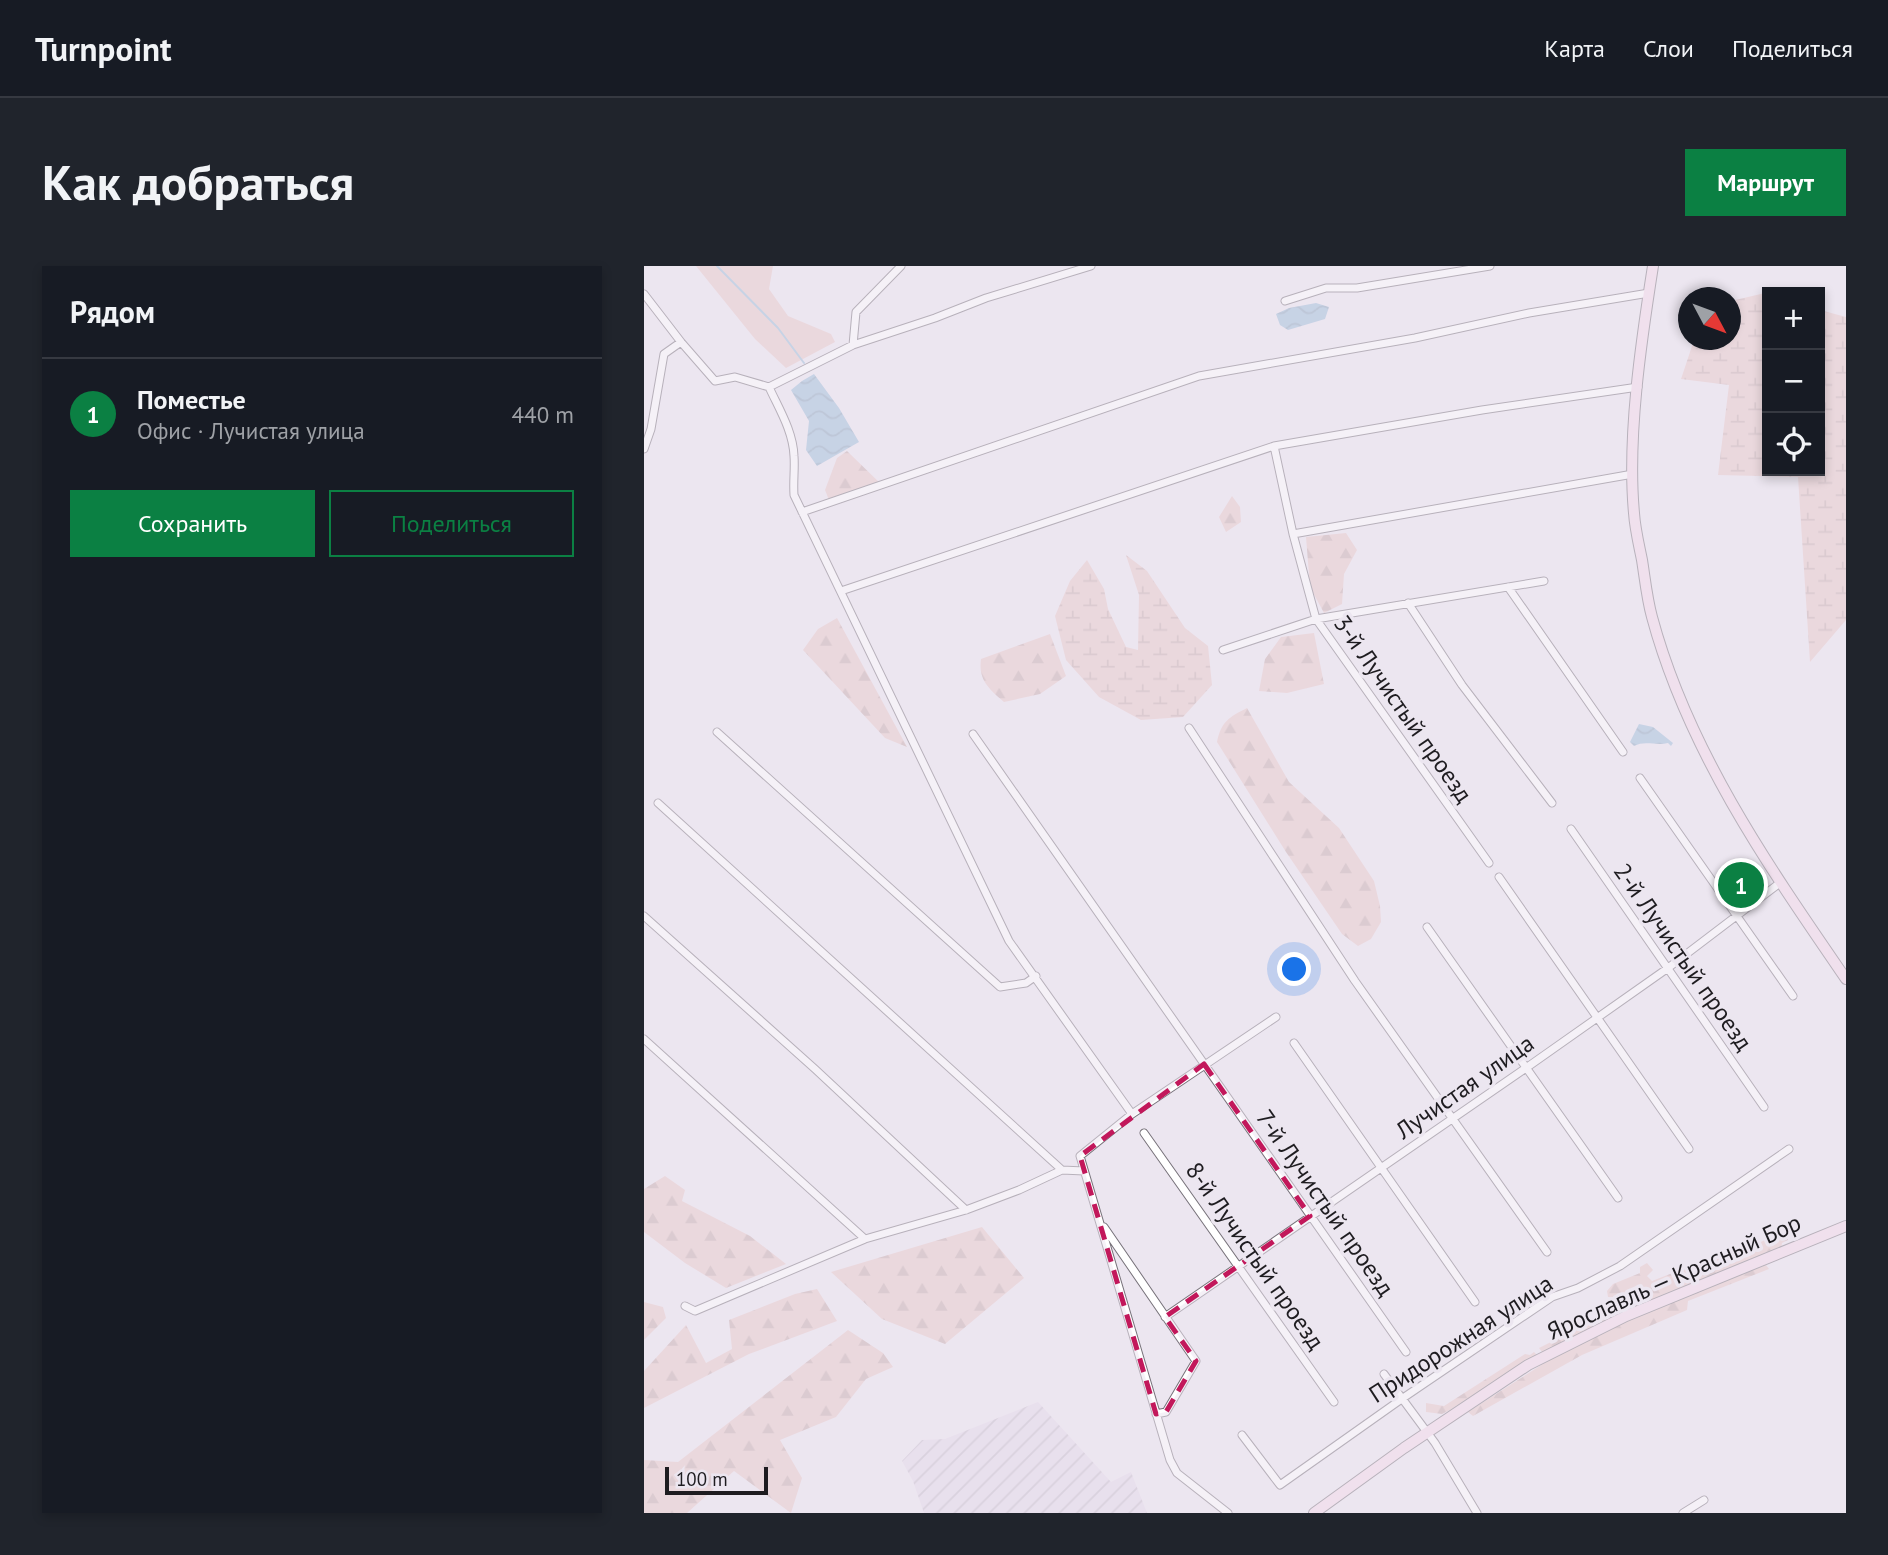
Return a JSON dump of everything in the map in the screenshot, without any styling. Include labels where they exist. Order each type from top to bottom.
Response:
[{"type":"street","points":[[853,345],[856,312],[901,266]]},
{"type":"street","points":[[644,294],[715,380],[735,377],[769,387],[853,345],[986,298],[1091,266]]},
{"type":"street","points":[[1285,301],[1326,288],[1357,288],[1490,266]]},
{"type":"street","points":[[1653,266],[1638,387],[1633,474],[1634,514],[1652,617],[1674,681],[1718,780],[1846,979]]},
{"type":"street","points":[[802,512],[1199,376],[1415,338],[1528,313],[1649,293]]},
{"type":"street","points":[[644,449],[651,429],[664,354],[681,342]]},
{"type":"street","points":[[769,387],[789,431],[794,456],[794,495],[1009,941],[1132,1114]]},
{"type":"street","points":[[841,591],[1274,446],[1482,410],[1638,387]]},
{"type":"street","name":"3-й Лучистый проезд","points":[[1274,446],[1293,534],[1317,619],[1489,863]]},
{"type":"street","points":[[1293,534],[1633,474]]},
{"type":"street","points":[[1223,650],[1317,619],[1544,581]]},
{"type":"street","points":[[1508,587],[1623,752]]},
{"type":"street","points":[[1408,603],[1462,685],[1552,803]]},
{"type":"street","points":[[1189,728],[1355,981],[1547,1252]]},
{"type":"street","points":[[717,732],[1000,987],[1026,983],[1036,976]]},
{"type":"street","name":"7-й Лучистый проезд","points":[[973,734],[1406,1352]]},
{"type":"street","points":[[1640,778],[1793,996]]},
{"type":"street","points":[[658,803],[1062,1170]]},
{"type":"street","name":"2-й Лучистый проезд","points":[[1571,829],[1764,1107]]},
{"type":"street","points":[[1499,877],[1689,1149]]},
{"type":"street","name":"Лучистая улица","points":[[1166,1317],[1668,968],[1782,882]]},
{"type":"street","points":[[644,916],[815,1069],[966,1210]]},
{"type":"street","points":[[1427,927],[1618,1198]]},
{"type":"street","points":[[1228,1513],[1177,1473],[1170,1460],[1080,1156],[1132,1114],[1276,1017]]},
{"type":"street","points":[[644,1039],[864,1239]]},
{"type":"street","points":[[1294,1043],[1475,1302]]},
{"type":"street","name":"8-й Лучистый проезд","points":[[1144,1133],[1334,1402]]},
{"type":"street","name":"Придорожная улица","points":[[1242,1435],[1280,1485],[1552,1297],[1578,1288],[1620,1266],[1789,1149]]},
{"type":"street","points":[[685,1306],[695,1311],[864,1239],[966,1210],[1062,1170],[1084,1171]]},
{"type":"street","points":[[1100,1221],[1196,1361],[1166,1412],[1156,1414]]},
{"type":"street","name":"Ярославль — Красный Бор","points":[[1314,1513],[1427,1432],[1528,1365],[1626,1316],[1846,1226]]},
{"type":"street","points":[[1384,1374],[1427,1432],[1477,1513]]},
{"type":"street","points":[[1683,1513],[1704,1500]]},
{"type":"highlighted area","points":[[1204,1064],[1310,1216],[1165,1317],[1196,1361],[1166,1412],[1156,1414],[1080,1156]]},
{"type":"shaded area","points":[[1038,1402],[1111,1482],[1131,1472],[1147,1513],[924,1513],[913,1481],[902,1461],[922,1440],[945,1439]]},
{"type":"green space","points":[[696,266],[773,266],[769,289],[788,316],[831,334],[835,342],[786,368],[755,339]]},
{"type":"green space","points":[[1762,294],[1762,476],[1825,476],[1825,311],[1846,317],[1846,620],[1810,662],[1798,477],[1718,475],[1729,385],[1681,379],[1691,350],[1741,350],[1741,299]]},
{"type":"green space","points":[[847,451],[882,485],[829,500],[825,490],[837,458]]},
{"type":"green space","points":[[1232,496],[1240,507],[1241,522],[1226,532],[1219,517]]},
{"type":"green space","points":[[1346,533],[1357,550],[1344,574],[1342,604],[1324,613],[1310,587],[1306,537]]},
{"type":"green space","points":[[1126,555],[1147,571],[1185,628],[1208,646],[1212,685],[1183,717],[1141,720],[1099,697],[1066,660],[1055,616],[1070,581],[1087,560],[1104,589],[1108,609],[1126,647],[1138,650],[1139,595]]},
{"type":"green space","points":[[837,618],[907,747],[885,738],[803,650],[818,629]]},
{"type":"green space","points":[[1314,633],[1324,684],[1287,693],[1259,691],[1265,659],[1281,637]]},
{"type":"green space","points":[[1050,634],[1066,676],[1040,694],[1004,702],[983,678],[981,659]]},
{"type":"green space","points":[[1247,708],[1289,782],[1339,828],[1374,881],[1381,922],[1371,939],[1358,946],[1342,934],[1286,852],[1217,742],[1227,721]]},
{"type":"green space","points":[[665,1176],[685,1190],[682,1201],[750,1236],[786,1264],[726,1288],[685,1263],[644,1232],[644,1189]]},
{"type":"green space","points":[[982,1227],[1024,1278],[945,1344],[882,1319],[831,1272]]},
{"type":"green space","points":[[1788,1229],[1788,1240],[1782,1243],[1781,1249],[1542,1352],[1539,1348],[1579,1328],[1619,1303],[1615,1298],[1608,1297],[1607,1291],[1613,1284],[1640,1273],[1640,1267],[1647,1263],[1653,1270],[1647,1276],[1652,1281],[1724,1253],[1734,1255]]},
{"type":"green space","points":[[1766,1265],[1769,1269],[1688,1301],[1687,1310],[1582,1355],[1473,1416],[1468,1412],[1563,1351],[1630,1318]]},
{"type":"green space","points":[[817,1289],[837,1321],[749,1354],[644,1408],[644,1371],[686,1325],[706,1363],[732,1349],[729,1320],[795,1294]]},
{"type":"green space","points":[[644,1302],[663,1307],[666,1318],[644,1340]]},
{"type":"green space","points":[[848,1330],[883,1353],[893,1367],[866,1379],[836,1417],[780,1440],[802,1478],[791,1513],[734,1471],[687,1513],[644,1513],[644,1460],[678,1462]]},
{"type":"green space","points":[[1534,1352],[1537,1355],[1450,1410],[1442,1414],[1426,1412],[1426,1403],[1444,1406],[1525,1354]]},
{"type":"water","points":[[1316,303],[1329,307],[1325,319],[1288,330],[1280,325],[1276,314],[1289,308]]},
{"type":"water","points":[[814,374],[859,442],[817,466],[806,450],[809,421],[791,390]]},
{"type":"water","points":[[1639,724],[1653,727],[1673,743],[1671,746],[1668,743],[1642,743],[1634,746],[1630,742]]},
{"type":"waterway","points":[[717,266],[778,328],[804,363]]},
{"type":"place","name":"Поместье","points":[[1741,885]]}]
